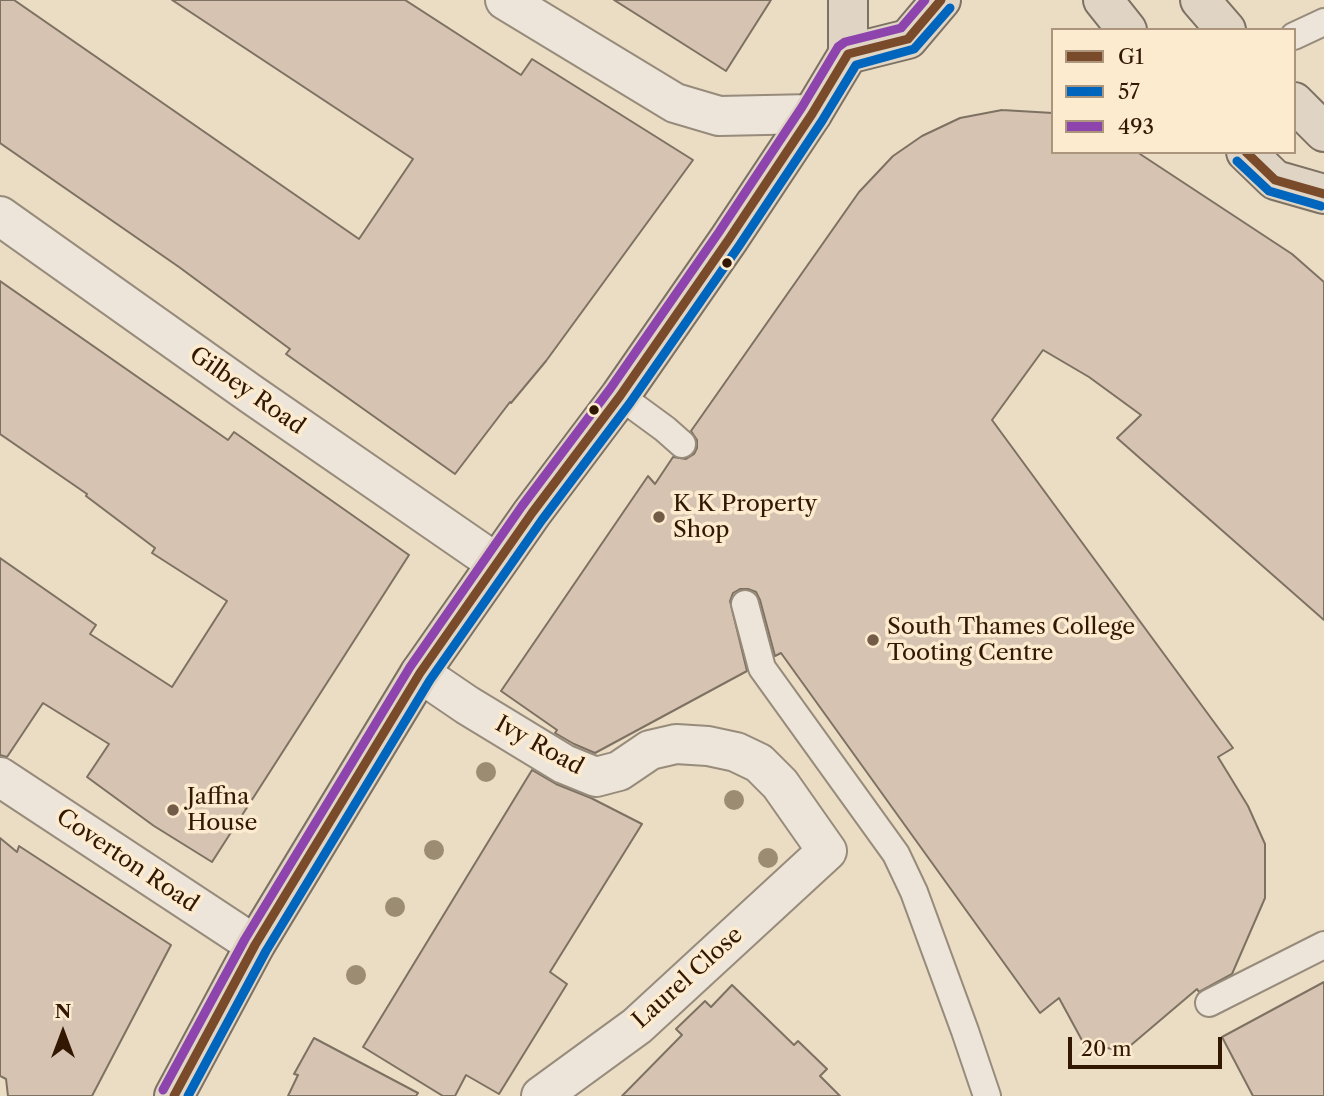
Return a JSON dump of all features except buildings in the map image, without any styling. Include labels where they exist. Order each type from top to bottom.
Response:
[{"type":"main road","points":[[174,1096],[255,945],[420,673],[496,563],[620,396],[812,114],[848,54],[848,0]]},
{"type":"main road","points":[[848,54],[908,39],[941,0]]},
{"type":"main road","points":[[1103,0],[1125,28]]},
{"type":"main road","points":[[1200,0],[1224,28]]},
{"type":"main road","points":[[1296,104],[1324,132]]},
{"type":"main road","points":[[1248,154],[1275,180],[1324,194]]},
{"type":"street","points":[[505,0],[675,103],[719,116],[812,114]]},
{"type":"street","name":"Gilbey Road","points":[[0,216],[496,563]]},
{"type":"street","name":"Ivy Road","points":[[420,673],[564,764],[596,777],[619,771],[650,750],[676,744],[708,746],[736,752],[759,763],[779,784],[827,851]]},
{"type":"street","name":"Coverton Road","points":[[0,777],[255,945]]},
{"type":"street","name":"Laurel Close","points":[[541,1096],[637,1026],[827,851]]},
{"type":"lane","points":[[1296,35],[1324,22]]},
{"type":"lane","points":[[620,396],[681,444]]},
{"type":"lane","points":[[745,604],[762,668],[896,854],[937,955],[987,1096]]},
{"type":"lane","points":[[1209,1003],[1324,945]]},
{"type":"transit line","name":"493","points":[[163,1090],[245,939],[410,667],[719,232],[802,107],[838,47],[845,42],[901,28],[925,0]]},
{"type":"transit line","name":"G1","points":[[174,1096],[255,945],[420,673],[532,513],[620,396],[729,239],[812,114],[848,54],[908,39],[941,0]]},
{"type":"transit line","name":"57","points":[[188,1096],[266,951],[430,680],[542,520],[630,403],[739,246],[856,65],[914,49],[950,8]]},
{"type":"transit line","name":"G1","points":[[1248,154],[1275,180],[1324,194]]},
{"type":"transit line","name":"57","points":[[1237,161],[1269,191],[1321,206]]},
{"type":"place","name":"K K Property Shop","points":[[659,517]]},
{"type":"place","name":"South Thames College Tooting Centre","points":[[873,640]]},
{"type":"place","name":"Jaffna House","points":[[173,810]]}]
